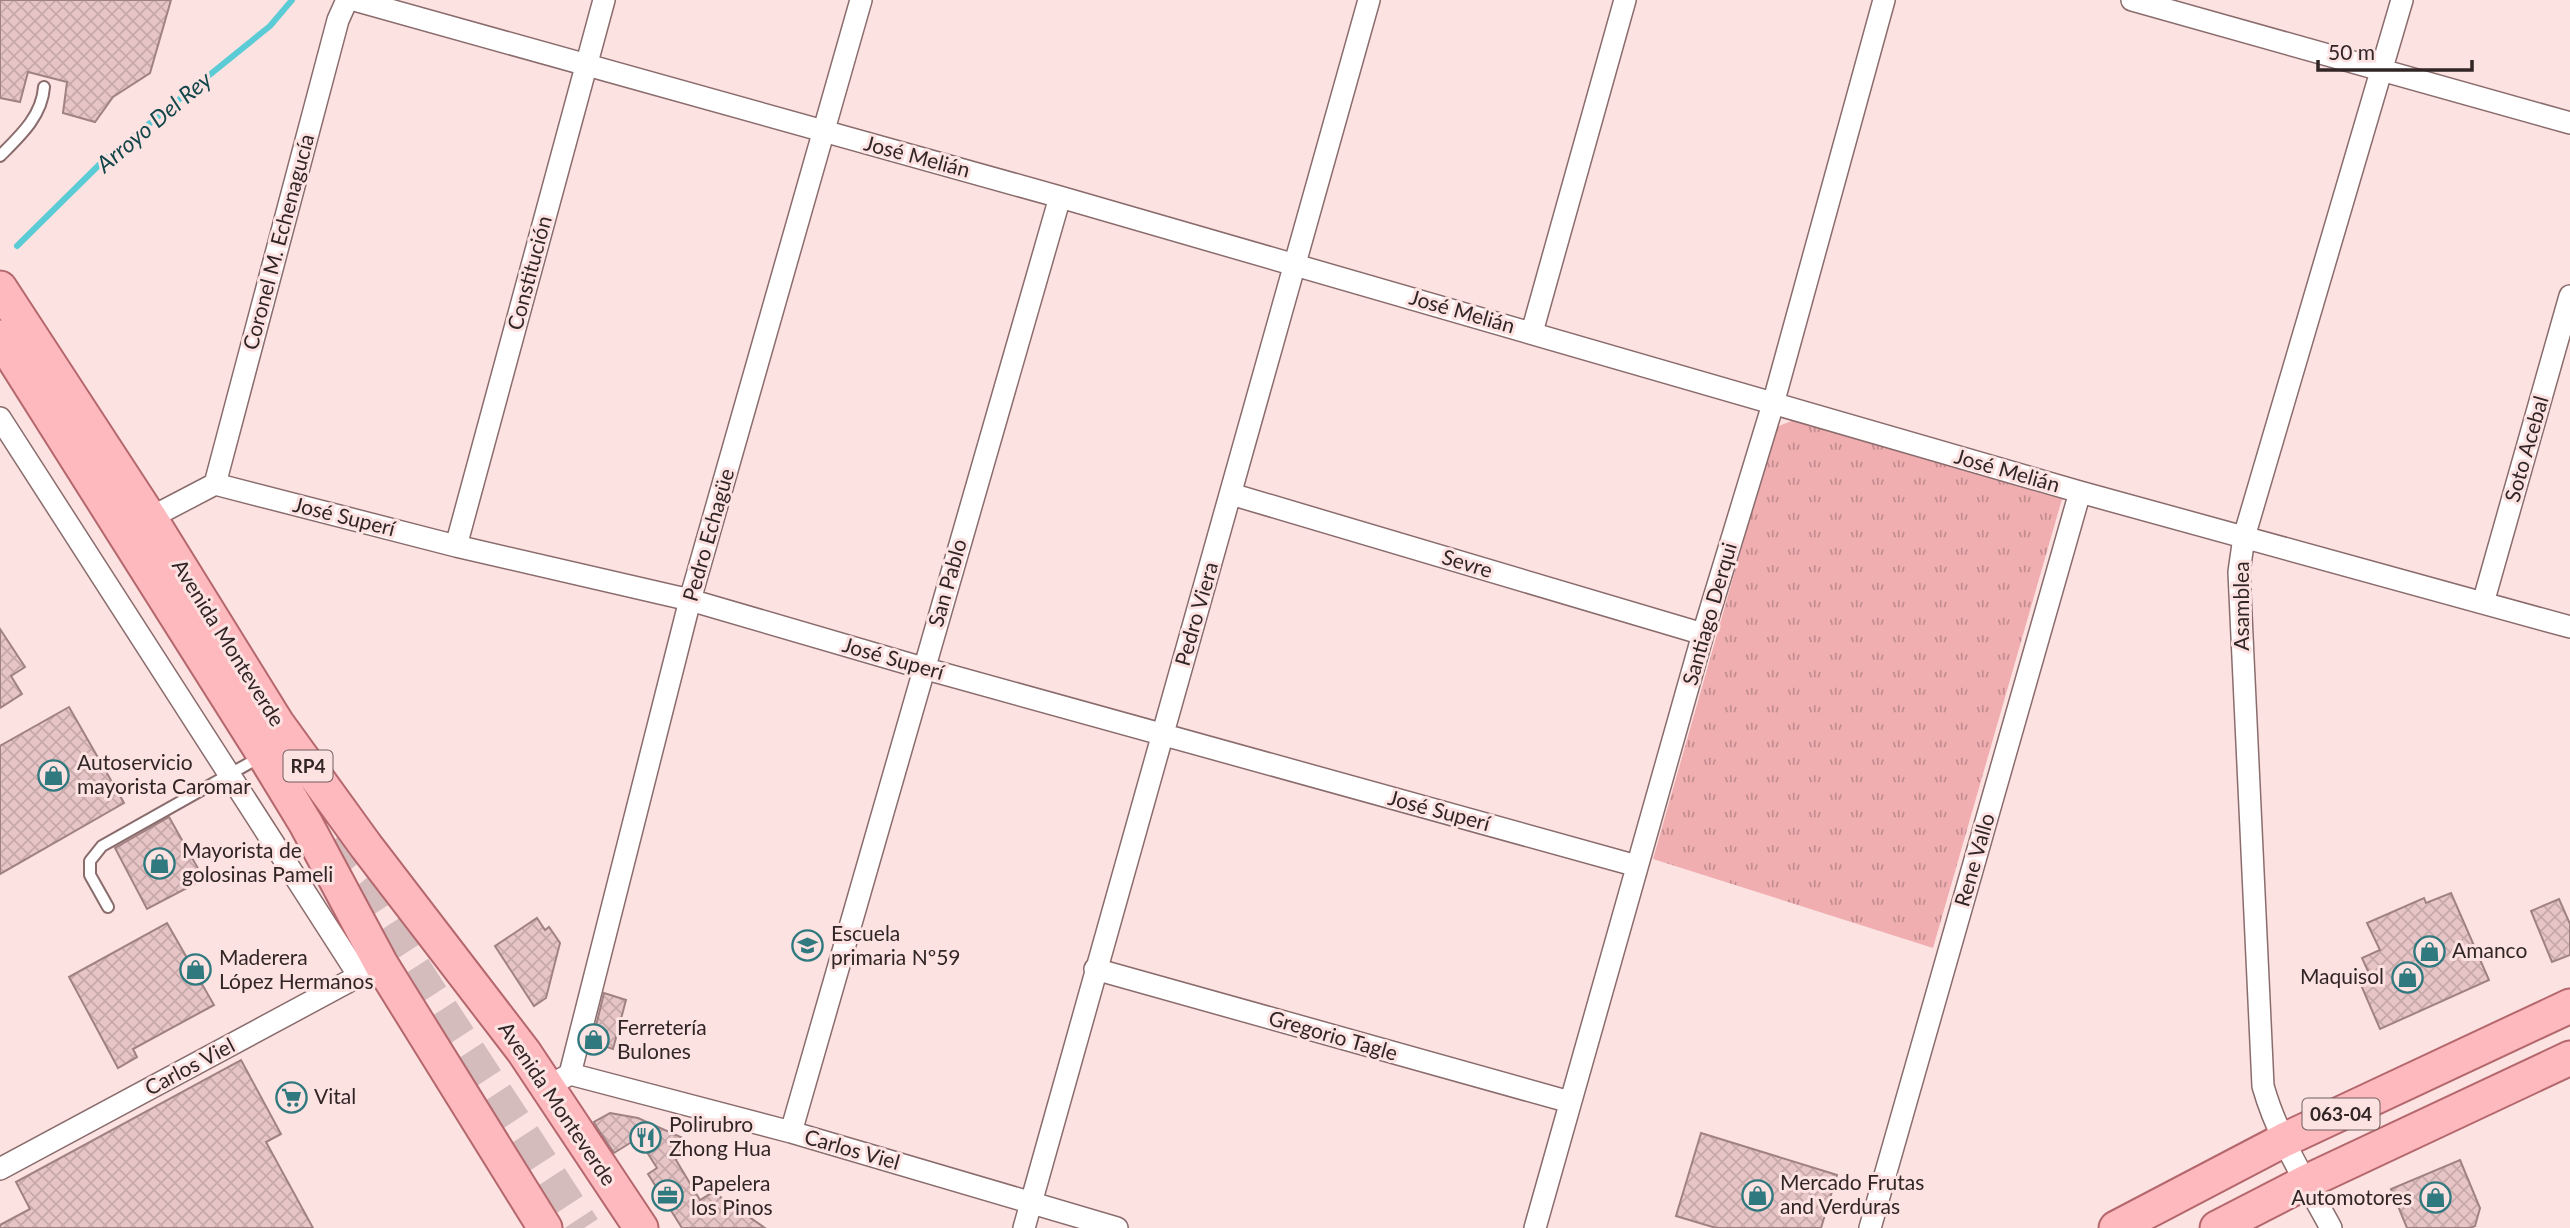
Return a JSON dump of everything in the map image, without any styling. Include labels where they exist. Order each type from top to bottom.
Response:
[{"type":"main road","name":"Avenida Monteverde","points":[[0,288],[150,518],[277,723],[366,846],[559,1080],[641,1228]]},
{"type":"main road","name":"Avenida Monteverde","points":[[0,337],[306,824],[370,970],[545,1228]]},
{"type":"main road","name":"063-04","points":[[2116,1228],[2284,1140],[2570,1006]]},
{"type":"main road","name":"063-04","points":[[2217,1228],[2306,1182],[2570,1058]]},
{"type":"street","name":"Coronel M. Echenagucía","points":[[215,484],[338,20],[347,0]]},
{"type":"street","name":"José Melián","points":[[354,0],[1060,197],[2080,492],[2570,626]]},
{"type":"street","name":"Constitución","points":[[456,545],[604,0]]},
{"type":"street","name":"Pedro Echagüe","points":[[559,1080],[690,600],[861,0]]},
{"type":"street","name":"Pedro Viera","points":[[1024,1228],[1369,0]]},
{"type":"street","points":[[1532,332],[1625,0]]},
{"type":"street","name":"Santiago Derqui","points":[[1535,1228],[1703,634],[1773,404],[1884,0]]},
{"type":"street","points":[[2132,0],[2570,123]]},
{"type":"street","name":"Asamblea","points":[[2331,1228],[2284,1140],[2263,1086],[2238,594],[2240,557],[2402,0]]},
{"type":"street","name":"San Pablo","points":[[791,1132],[1060,197]]},
{"type":"street","name":"Soto Acebal","points":[[2483,603],[2570,296]]},
{"type":"street","points":[[0,418],[228,775],[370,970]]},
{"type":"street","points":[[150,518],[215,484]]},
{"type":"street","name":"José Superí","points":[[215,484],[690,600],[923,668],[1637,866]]},
{"type":"street","name":"Rene Vallo","points":[[1870,1228],[2080,492]]},
{"type":"street","name":"Sevre","points":[[1231,494],[1703,634]]},
{"type":"street","name":"Carlos Viel","points":[[0,1169],[370,970]]},
{"type":"street","name":"Gregorio Tagle","points":[[1095,970],[1570,1102]]},
{"type":"street","name":"Carlos Viel","points":[[559,1080],[791,1132],[1117,1228]]},
{"type":"lane","points":[[0,156],[30,124],[43,101],[44,87]]},
{"type":"lane","points":[[108,907],[90,875],[90,861],[102,846],[264,754]]},
{"type":"green space","points":[[1794,420],[2062,499],[1933,948],[1653,859],[1776,427]]},
{"type":"building","points":[[0,0],[171,0],[150,73],[113,97],[95,122],[63,113],[67,82],[28,72],[20,102],[0,98]]},
{"type":"building","points":[[0,629],[25,667],[11,676],[22,694],[0,708]]},
{"type":"building","name":"Autoservicio mayorista Caromar","points":[[69,707],[124,803],[0,874],[0,746]]},
{"type":"building","name":"Mayorista de golosinas Pameli","points":[[169,817],[204,879],[147,909],[115,848]]},
{"type":"building","points":[[2451,893],[2489,980],[2380,1029],[2361,985],[2372,980],[2362,958],[2380,950],[2367,923],[2424,898],[2426,903]]},
{"type":"building","points":[[2559,899],[2570,924],[2570,955],[2552,962],[2531,911]]},
{"type":"building","points":[[537,918],[545,930],[549,927],[560,943],[546,998],[534,1006],[495,946]]},
{"type":"building","points":[[167,923],[214,1005],[133,1049],[137,1057],[118,1068],[69,977]]},
{"type":"building","points":[[604,993],[626,1000],[613,1049],[592,1042]]},
{"type":"building","points":[[241,1060],[281,1134],[266,1142],[313,1228],[0,1228],[0,1225],[30,1209],[16,1182]]},
{"type":"building","points":[[610,1113],[638,1118],[685,1139],[676,1160],[700,1200],[713,1192],[765,1228],[682,1228],[648,1174],[657,1168],[638,1138],[614,1153],[596,1126],[594,1122]]},
{"type":"building","name":"Mercado Frutas and Verduras","points":[[1701,1133],[1837,1175],[1821,1228],[1716,1228],[1676,1216]]},
{"type":"building","name":"Automotores","points":[[2460,1160],[2480,1208],[2475,1226],[2407,1228],[2391,1189]]},
{"type":"waterway","name":"Arroyo Del Rey","points":[[17,246],[103,161],[270,26],[292,0]]},
{"type":"tunnel","points":[[326,847],[367,895],[584,1228]]},
{"type":"place","name":"Autoservicio mayorista Caromar","points":[[54,775]]},
{"type":"place","name":"Mayorista de golosinas Pameli","points":[[159,863]]},
{"type":"place","name":"Escuela primaria Nº59","points":[[808,946]]},
{"type":"place","name":"Amanco","points":[[2429,951]]},
{"type":"place","name":"Maderera López Hermanos","points":[[196,970]]},
{"type":"place","name":"Maquisol","points":[[2407,977]]},
{"type":"place","name":"Ferretería Bulones","points":[[594,1040]]},
{"type":"place","name":"Vital","points":[[291,1097]]},
{"type":"place","name":"Polirubro Zhong Hua","points":[[646,1137]]},
{"type":"place","name":"Mercado Frutas and Verduras","points":[[1757,1195]]},
{"type":"place","name":"Papelera los Pinos","points":[[668,1196]]},
{"type":"place","name":"Automotores","points":[[2435,1198]]}]
